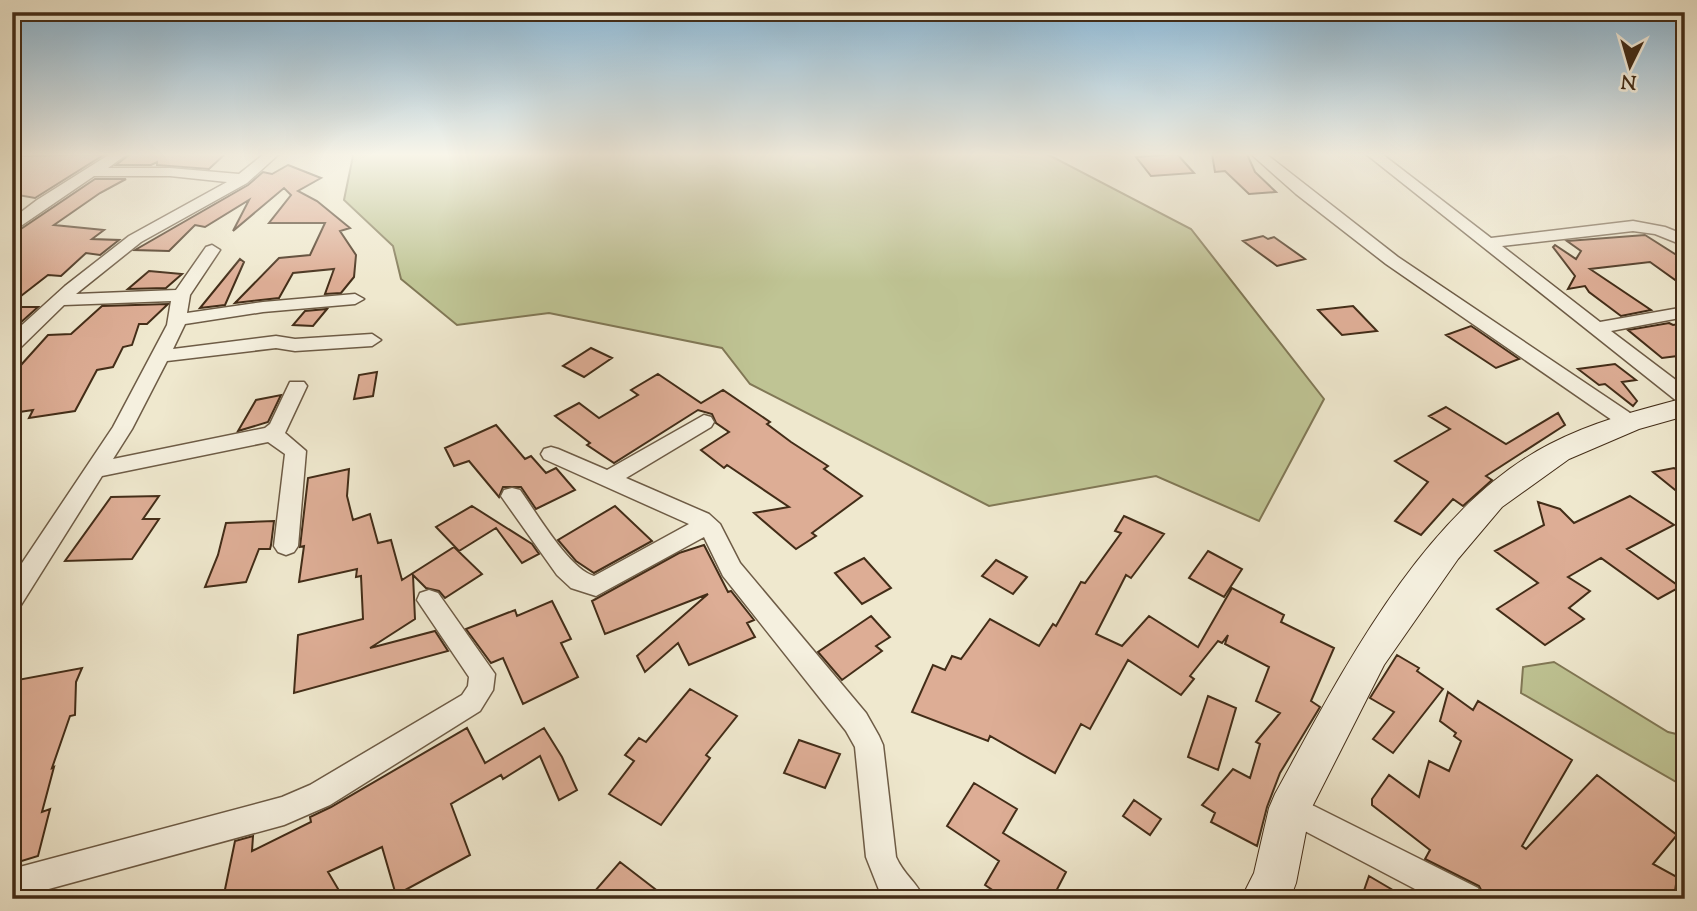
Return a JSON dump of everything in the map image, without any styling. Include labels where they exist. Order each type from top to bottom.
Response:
[{"type":"street","points":[[12,227],[52,197]]},
{"type":"street","points":[[13,344],[135,239],[211,197]]},
{"type":"street","points":[[1306,197],[1377,251],[1629,422]]},
{"type":"street","points":[[1428,197],[1685,397]]},
{"type":"street","points":[[1488,243],[1633,226],[1659,230],[1685,241]]},
{"type":"street","points":[[12,598],[122,429],[177,320],[181,295],[212,250]]},
{"type":"street","points":[[61,300],[181,295]]},
{"type":"street","points":[[177,320],[263,307],[355,299]]},
{"type":"street","points":[[1596,328],[1685,312]]},
{"type":"street","points":[[160,356],[276,342],[295,345],[372,340]]},
{"type":"street","points":[[95,470],[271,434],[278,428],[298,386]]},
{"type":"street","points":[[1263,899],[1274,883],[1290,808],[1371,654],[1446,550],[1491,499],[1559,452],[1629,422],[1685,407]]},
{"type":"street","points":[[608,479],[704,422]]},
{"type":"street","points":[[271,434],[296,451],[286,547]]},
{"type":"street","points":[[551,454],[707,525],[731,569],[856,722],[869,746],[881,857],[892,884],[908,899]]},
{"type":"street","points":[[512,496],[565,568],[579,581],[597,586],[707,525]]},
{"type":"street","points":[[12,885],[284,811],[320,795],[471,703],[479,692],[483,681],[482,674],[429,600]]},
{"type":"street","points":[[1290,808],[1467,899]]},
{"type":"green space","points":[[345,197],[1129,197],[1191,229],[1324,399],[1259,521],[1156,476],[989,506],[750,384],[722,348],[549,313],[457,325],[401,279],[393,246],[344,200]]},
{"type":"green space","points":[[1554,662],[1668,732],[1685,736],[1685,787],[1521,693],[1523,667]]},
{"type":"building","points":[[69,197],[95,197],[54,225],[104,230],[92,239],[119,240],[100,255],[86,253],[61,276],[48,275],[12,303],[12,235]]},
{"type":"building","points":[[228,197],[274,197],[233,231],[249,200],[205,227],[195,225],[169,251],[135,250]]},
{"type":"building","points":[[290,197],[308,197],[317,201],[350,228],[340,231],[356,255],[354,277],[341,293],[325,294],[334,269],[293,273],[279,298],[235,303],[279,258],[310,255],[325,223],[269,223]]},
{"type":"building","points":[[1645,235],[1675,254],[1685,253],[1685,287],[1650,262],[1590,269],[1651,310],[1621,316],[1585,286],[1568,289],[1575,276],[1553,247],[1555,245],[1576,259],[1581,251],[1567,241]]},
{"type":"building","points":[[1263,236],[1268,239],[1274,237],[1305,259],[1277,266],[1243,241]]},
{"type":"building","points":[[240,259],[244,262],[225,305],[200,308]]},
{"type":"building","points":[[149,271],[182,274],[166,288],[128,289]]},
{"type":"building","points":[[168,304],[147,324],[139,324],[132,345],[123,347],[113,367],[97,370],[75,411],[29,418],[33,410],[12,413],[12,375],[48,335],[71,334],[102,306]]},
{"type":"building","points":[[1353,306],[1377,331],[1342,335],[1318,310]]},
{"type":"building","points":[[12,307],[38,307],[19,324],[12,324]]},
{"type":"building","points":[[327,309],[313,326],[293,325],[305,311]]},
{"type":"building","points":[[1685,323],[1685,355],[1662,358],[1628,330]]},
{"type":"building","points":[[1471,326],[1519,359],[1496,368],[1446,335]]},
{"type":"building","points":[[591,348],[612,358],[584,377],[563,366]]},
{"type":"building","points":[[1615,364],[1636,380],[1622,382],[1637,401],[1633,406],[1605,384],[1599,385],[1578,369]]},
{"type":"building","points":[[377,372],[373,396],[354,399],[359,375]]},
{"type":"building","points":[[658,374],[701,403],[723,390],[770,422],[767,424],[791,442],[828,466],[824,469],[862,496],[812,533],[816,536],[796,549],[754,513],[789,507],[727,465],[724,468],[701,450],[729,432],[716,423],[712,414],[698,410],[614,463],[587,445],[590,443],[555,416],[579,403],[599,418],[638,395],[631,390]]},
{"type":"building","points":[[281,395],[268,422],[238,431],[256,400]]},
{"type":"building","points":[[1446,407],[1506,444],[1558,413],[1565,425],[1486,476],[1492,480],[1463,506],[1453,499],[1421,535],[1395,521],[1428,482],[1395,461],[1450,429],[1429,416]]},
{"type":"building","points":[[496,425],[525,459],[531,456],[546,473],[556,468],[575,490],[536,509],[521,487],[503,487],[499,497],[469,461],[454,466],[445,448]]},
{"type":"building","points":[[1674,468],[1685,470],[1685,498],[1653,472]]},
{"type":"building","points":[[349,469],[347,496],[353,520],[370,514],[378,543],[391,540],[402,580],[454,547],[482,574],[445,598],[439,591],[426,588],[413,575],[415,619],[370,648],[435,631],[448,651],[294,693],[298,635],[363,619],[361,576],[356,577],[357,569],[299,582],[308,478]]},
{"type":"building","points":[[159,496],[143,519],[159,519],[132,559],[65,561],[111,497]]},
{"type":"building","points":[[1630,496],[1674,525],[1627,549],[1680,587],[1658,599],[1601,558],[1568,577],[1590,591],[1569,608],[1584,619],[1545,645],[1497,609],[1538,583],[1495,551],[1544,525],[1538,502],[1560,509],[1574,523]]},
{"type":"building","points":[[472,506],[532,544],[539,554],[522,563],[496,528],[459,551],[436,527]]},
{"type":"building","points":[[615,506],[652,541],[594,573],[576,561],[558,540]]},
{"type":"building","points":[[1124,516],[1164,534],[1131,578],[1126,575],[1096,634],[1122,646],[1149,616],[1198,647],[1232,588],[1284,615],[1281,622],[1334,648],[1311,701],[1320,707],[1280,773],[1267,807],[1257,846],[1211,822],[1215,813],[1202,805],[1233,769],[1250,778],[1260,744],[1256,742],[1280,713],[1256,701],[1269,667],[1225,644],[1228,635],[1222,643],[1218,641],[1190,676],[1194,679],[1181,695],[1128,660],[1090,729],[1081,724],[1055,773],[990,736],[988,741],[912,712],[933,665],[945,670],[952,656],[961,659],[990,619],[1039,646],[1053,624],[1056,626],[1081,582],[1085,583],[1121,533],[1115,531]]},
{"type":"building","points":[[274,521],[270,549],[259,549],[246,582],[205,587],[218,555],[226,523]]},
{"type":"building","points":[[704,545],[728,592],[731,591],[754,620],[747,623],[755,637],[689,665],[678,643],[645,672],[637,656],[708,594],[605,634],[592,601],[679,553]]},
{"type":"building","points":[[1208,551],[1242,569],[1224,597],[1189,578]]},
{"type":"building","points":[[864,558],[891,588],[862,604],[835,573]]},
{"type":"building","points":[[996,560],[1027,577],[1013,594],[982,576]]},
{"type":"building","points":[[552,601],[571,639],[561,643],[578,677],[523,704],[503,658],[491,663],[466,629],[515,610],[517,616]]},
{"type":"building","points":[[871,616],[890,637],[876,646],[882,651],[842,680],[818,652]]},
{"type":"building","points":[[1397,655],[1419,668],[1417,671],[1443,689],[1393,753],[1373,739],[1394,712],[1370,698]]},
{"type":"building","points":[[82,668],[76,682],[75,715],[70,716],[52,768],[54,767],[42,812],[50,809],[38,856],[12,864],[12,681]]},
{"type":"building","points":[[690,689],[737,716],[706,755],[710,758],[661,825],[609,794],[634,761],[625,755],[639,738],[646,742]]},
{"type":"building","points":[[1448,692],[1473,710],[1478,701],[1572,760],[1522,846],[1526,849],[1597,775],[1677,835],[1653,864],[1677,877],[1674,899],[1486,899],[1479,886],[1425,859],[1430,850],[1372,805],[1372,799],[1389,775],[1419,797],[1429,761],[1449,771],[1461,741],[1454,736],[1456,733],[1440,721]]},
{"type":"building","points":[[1208,696],[1236,708],[1218,770],[1188,757]]},
{"type":"building","points":[[467,728],[485,763],[544,728],[562,757],[577,790],[559,800],[540,756],[503,779],[501,775],[451,804],[470,855],[396,895],[382,847],[328,872],[344,899],[223,899],[235,841],[253,836],[252,851],[311,822],[310,817]]},
{"type":"building","points":[[799,740],[840,754],[825,788],[784,773]]},
{"type":"building","points":[[974,783],[1017,809],[1003,833],[1066,872],[1052,899],[1006,899],[985,885],[999,861],[947,826]]},
{"type":"building","points":[[1134,800],[1161,819],[1150,835],[1123,816]]},
{"type":"building","points":[[620,862],[668,899],[588,899]]},
{"type":"building","points":[[1369,876],[1408,899],[1361,899]]}]
